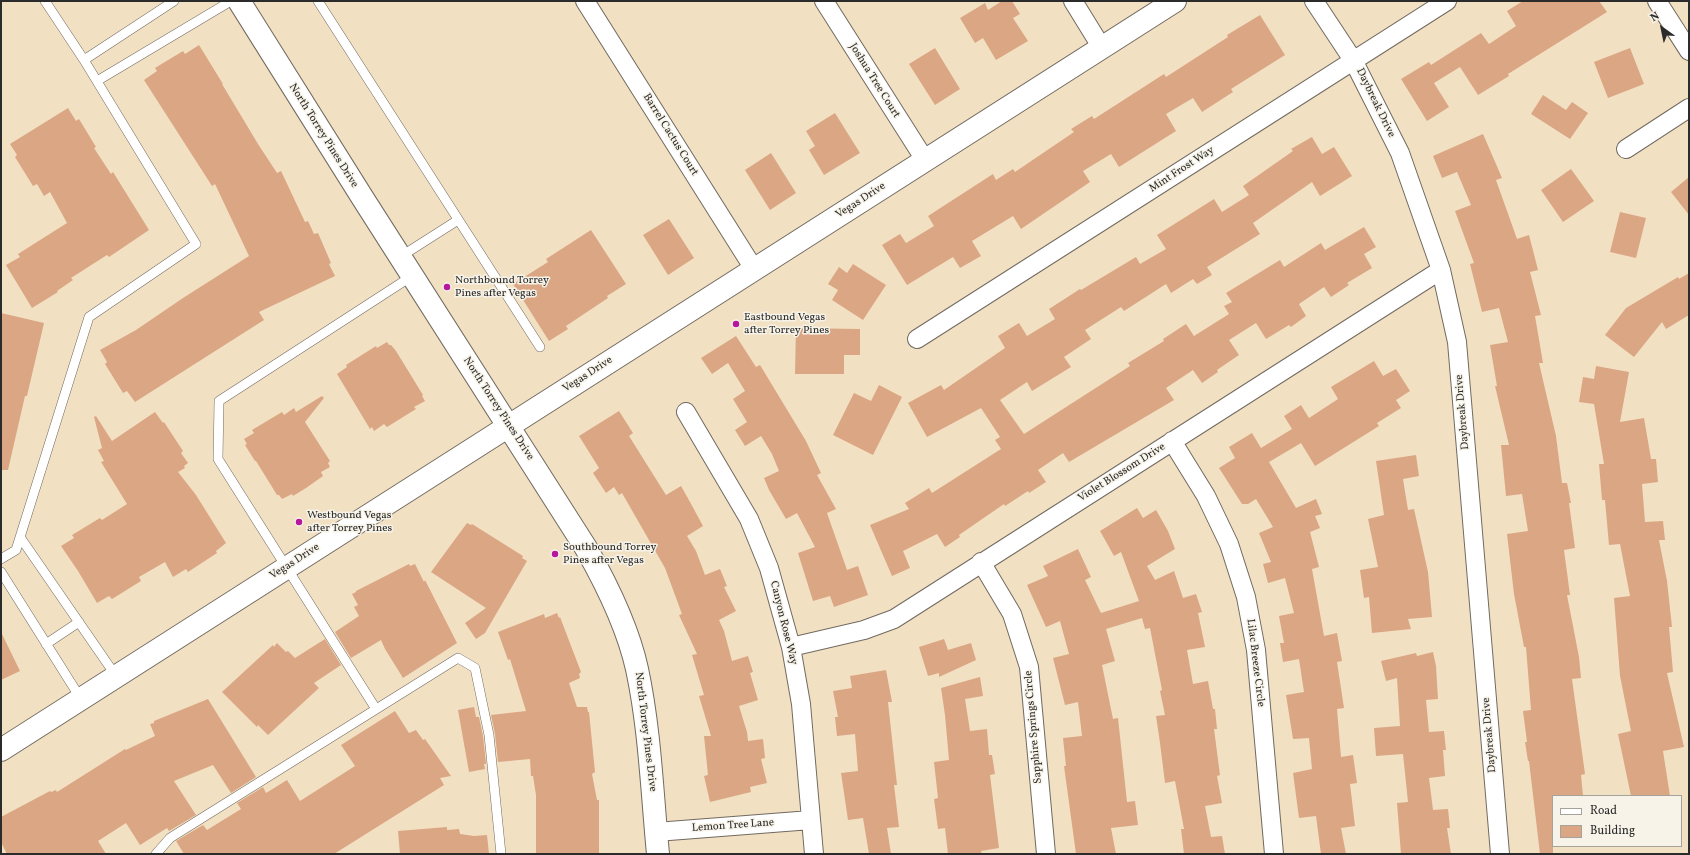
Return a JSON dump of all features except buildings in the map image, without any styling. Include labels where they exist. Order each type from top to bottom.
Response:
[{"type":"main road","name":"North Torrey Pines Drive","points":[[239,1],[412,276],[586,548],[605,583],[621,621],[636,668],[644,711],[658,854]]},
{"type":"main road","name":"Vegas Drive","points":[[1,750],[1175,1]]},
{"type":"street","name":"Barrel Cactus Court","points":[[585,1],[754,269]]},
{"type":"street","name":"Joshua Tree Court","points":[[824,1],[925,160]]},
{"type":"street","points":[[1073,1],[1102,48]]},
{"type":"street","name":"Daybreak Drive","points":[[1314,1],[1353,60],[1400,153],[1441,270],[1457,342],[1500,854]]},
{"type":"street","name":"Mint Frost Way","points":[[917,339],[1447,1]]},
{"type":"street","points":[[1657,1],[1689,51]]},
{"type":"street","points":[[1626,149],[1689,108]]},
{"type":"street","name":"Violet Blossom Drive","points":[[791,647],[864,630],[894,619],[981,562],[1441,270]]},
{"type":"street","name":"Canyon Rose Way","points":[[686,412],[749,519],[769,568],[791,647],[801,704],[814,854]]},
{"type":"street","name":"Lilac Breeze Circle","points":[[1172,441],[1210,502],[1229,544],[1246,597],[1256,650],[1274,854]]},
{"type":"street","name":"Sapphire Springs Circle","points":[[981,562],[1012,614],[1029,667],[1046,854]]},
{"type":"street","name":"Lemon Tree Lane","points":[[656,832],[811,820]]},
{"type":"lane","points":[[1,559],[16,550],[89,317],[196,244],[84,60],[45,1]]},
{"type":"lane","points":[[84,60],[174,1]]},
{"type":"lane","points":[[97,81],[231,1]]},
{"type":"lane","points":[[318,1],[540,347]]},
{"type":"lane","points":[[400,257],[458,220]]},
{"type":"lane","points":[[376,709],[218,459],[219,400],[412,276]]},
{"type":"lane","points":[[20,537],[116,676]]},
{"type":"lane","points":[[1,572],[81,698]]},
{"type":"lane","points":[[46,644],[79,622]]},
{"type":"lane","points":[[156,854],[170,838],[458,658],[475,668],[489,735],[501,854]]},
{"type":"place","name":"Northbound Torrey Pines after Vegas","points":[[447,287]]},
{"type":"place","name":"Eastbound Vegas after Torrey Pines","points":[[736,324]]},
{"type":"place","name":"Westbound Vegas after Torrey Pines","points":[[299,522]]},
{"type":"place","name":"Southbound Torrey Pines after Vegas","points":[[555,554]]}]
